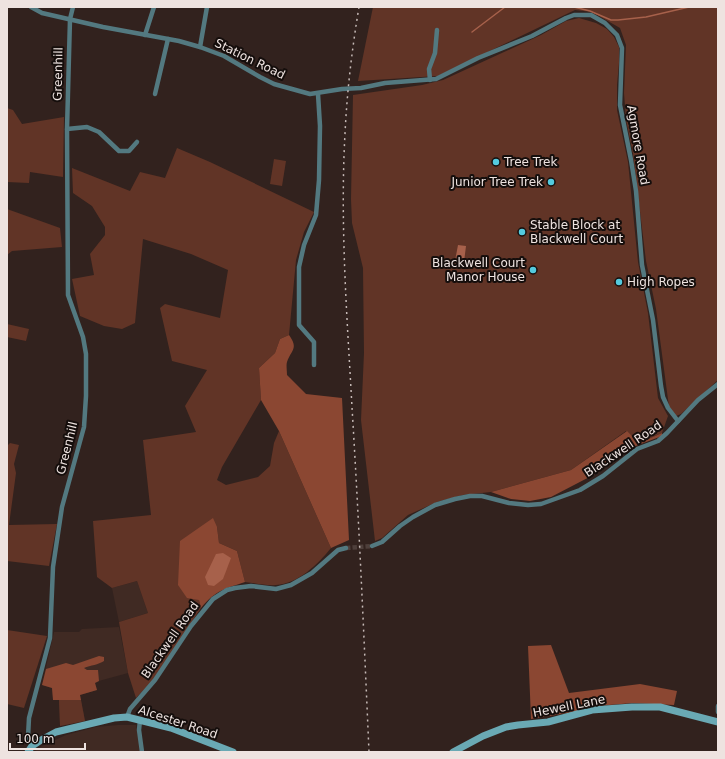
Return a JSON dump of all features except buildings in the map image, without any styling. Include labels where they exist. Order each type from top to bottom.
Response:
[{"type":"main road","name":"Hewell Lane","points":[[453,752],[483,736],[506,727],[518,724],[528,725],[548,722],[592,710],[632,707],[660,707],[718,722]]},
{"type":"main road","name":"Alcester Road","points":[[30,749],[41,740],[56,732],[114,718],[127,717],[171,728],[233,752]]},
{"type":"street","name":"Station Road","points":[[31,7],[42,13],[200,47],[224,56],[260,78],[302,93],[318,94],[338,89],[351,89]]},
{"type":"street","name":"Greenhill","points":[[30,749],[28,737],[28,718],[50,638],[53,567],[62,507],[84,427],[86,396],[86,354],[83,337],[68,295],[67,129],[70,19],[73,7]]},
{"type":"street","points":[[145,34],[154,7]]},
{"type":"street","points":[[200,47],[207,7]]},
{"type":"street","name":"Agmore Road","points":[[351,89],[436,79],[478,58],[532,36],[574,15],[591,15],[605,23],[617,35],[622,48],[620,105],[636,191],[642,265],[653,320],[661,386],[668,408],[678,421]]},
{"type":"street","points":[[430,80],[429,69],[435,53],[437,30]]},
{"type":"street","points":[[155,94],[168,39]]},
{"type":"street","points":[[314,365],[314,342],[299,325],[299,267],[304,245],[316,215],[320,142],[318,94]]},
{"type":"street","points":[[67,129],[88,127],[99,132],[119,151],[129,151],[137,142]]},
{"type":"street","name":"Blackwell Road","points":[[372,546],[382,542],[400,526],[416,515],[435,505],[455,499],[470,496],[482,496],[509,503],[528,505],[541,504],[580,490],[603,476],[637,449],[658,441],[698,400],[718,384]]},
{"type":"street","name":"Blackwell Road","points":[[127,717],[130,709],[155,680],[191,626],[213,599],[227,590],[235,588],[251,586],[276,588],[291,585],[312,573],[338,550],[346,548]]},
{"type":"street","points":[[718,706],[718,712]]},
{"type":"street","points":[[140,720],[139,730],[142,752]]},
{"type":"shaded area","points":[[373,7],[718,7],[718,380],[681,414],[676,416],[669,407],[656,309],[646,261],[633,154],[626,120],[624,93],[626,45],[620,28],[592,12],[575,10],[438,76],[358,81]]},
{"type":"shaded area","points":[[579,18],[596,23],[607,29],[614,37],[619,47],[617,110],[628,162],[638,262],[648,313],[658,398],[668,416],[662,433],[639,443],[626,431],[571,470],[491,492],[463,495],[437,502],[408,515],[382,538],[375,541],[361,420],[364,353],[363,268],[352,223],[353,95],[422,85],[443,80],[541,35],[566,21]]},
{"type":"shaded area","points":[[7,108],[13,110],[22,124],[64,117],[63,177],[30,172],[29,183],[7,182]]},
{"type":"shaded area","points":[[177,148],[210,162],[314,212],[304,232],[296,260],[289,335],[280,339],[275,353],[259,368],[261,400],[222,467],[217,480],[226,485],[258,477],[270,466],[274,443],[279,431],[331,548],[307,572],[292,581],[284,584],[272,585],[245,582],[237,551],[219,543],[217,527],[199,600],[201,608],[154,679],[136,698],[128,673],[119,622],[148,613],[137,581],[112,588],[97,577],[93,521],[151,515],[143,440],[196,432],[185,406],[207,370],[172,361],[160,308],[165,304],[220,318],[228,270],[191,254],[143,239],[135,323],[122,329],[104,326],[80,316],[72,279],[94,275],[90,254],[105,235],[105,227],[92,206],[73,193],[72,168],[130,191],[140,172],[165,178]]},
{"type":"shaded area","points":[[274,159],[286,161],[282,186],[270,184]]},
{"type":"shaded area","points":[[7,209],[60,228],[62,247],[12,251],[7,255]]},
{"type":"shaded area","points":[[458,245],[466,246],[464,262],[455,261]]},
{"type":"shaded area","points":[[7,324],[29,329],[26,341],[7,337]]},
{"type":"shaded area","points":[[289,335],[294,347],[287,362],[287,375],[306,394],[342,398],[349,540],[331,548],[279,431],[261,400],[259,368],[275,353],[280,339]]},
{"type":"shaded area","points":[[627,431],[639,443],[662,433],[662,436],[625,450],[599,472],[551,497],[530,501],[511,499],[491,492],[571,470]]},
{"type":"shaded area","points":[[10,443],[19,445],[14,464],[16,473],[9,525],[57,524],[49,566],[7,561],[7,446]]},
{"type":"shaded area","points":[[213,518],[217,527],[219,543],[237,551],[245,582],[221,591],[211,597],[201,608],[199,600],[187,598],[178,585],[180,541]]},
{"type":"shaded area","points":[[223,553],[231,558],[223,579],[214,586],[208,585],[205,577],[216,554]]},
{"type":"shaded area","points":[[137,581],[148,613],[119,622],[112,588]]},
{"type":"shaded area","points":[[119,627],[128,673],[95,682],[97,690],[80,695],[85,721],[60,726],[59,700],[53,700],[52,688],[42,685],[54,632],[79,632],[82,629]]},
{"type":"shaded area","points":[[7,630],[47,636],[24,708],[7,704]]},
{"type":"shaded area","points":[[551,645],[569,693],[640,684],[677,691],[674,705],[633,703],[597,706],[568,713],[531,719],[528,646]]},
{"type":"shaded area","points":[[99,656],[104,657],[104,661],[84,668],[87,670],[98,670],[99,681],[95,683],[97,690],[80,695],[81,700],[53,700],[52,688],[42,685],[46,669],[66,663],[73,665]]},
{"type":"shaded area","points":[[59,700],[81,700],[85,721],[60,726]]},
{"type":"shaded area","points":[[136,725],[141,752],[34,752],[42,746],[66,735],[96,727]]},
{"type":"waterway","points":[[472,32],[505,7]]},
{"type":"waterway","points":[[574,7],[590,11],[611,20],[646,17],[689,7]]},
{"type":"tunnel","points":[[346,548],[372,546]]},
{"type":"railway","points":[[359,7],[350,70],[346,118],[343,202],[346,305],[369,752]]},
{"type":"place","name":"Tree Trek","points":[[496,162]]},
{"type":"place","name":"Junior Tree Trek","points":[[551,182]]},
{"type":"place","name":"Stable Block at Blackwell Court","points":[[522,232]]},
{"type":"place","name":"Blackwell Court Manor House","points":[[533,270]]},
{"type":"place","name":"High Ropes","points":[[619,282]]}]
